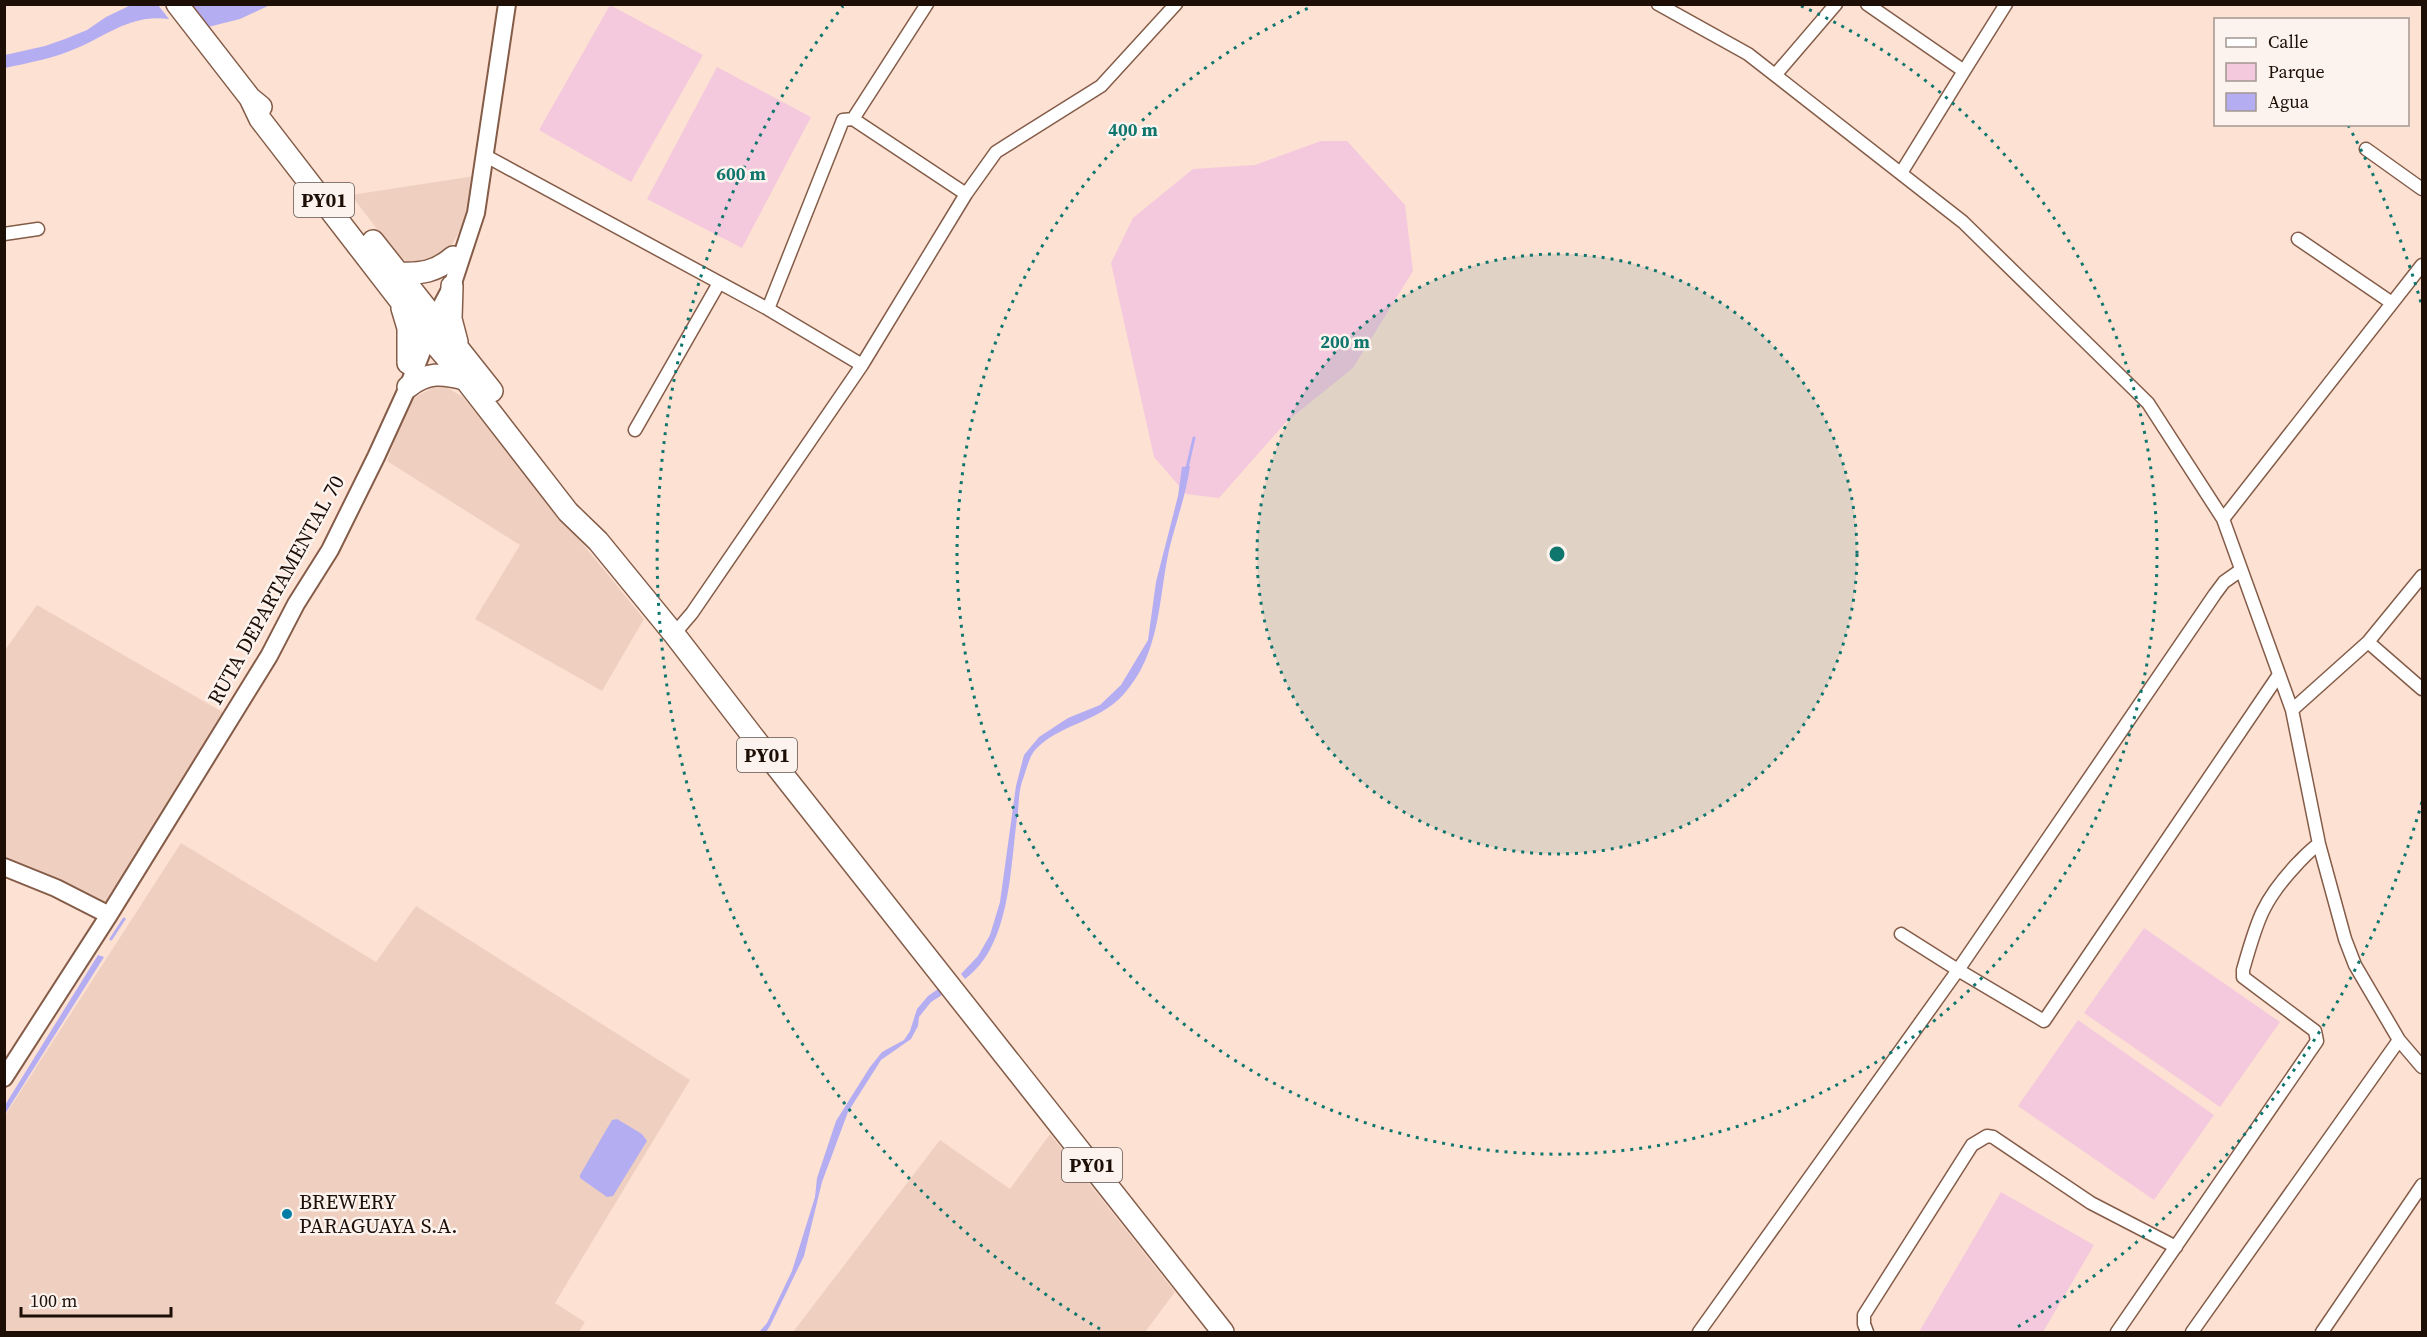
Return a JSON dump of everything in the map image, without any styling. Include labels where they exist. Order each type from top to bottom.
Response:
[{"type":"highway","name":"PY01","points":[[182,12],[250,98],[269,114],[399,273],[464,379],[568,512],[598,541],[674,634],[1223,1332]]},
{"type":"highway","name":"PY01","points":[[250,98],[260,119],[389,284],[400,302],[461,350],[574,501],[598,541]]},
{"type":"highway","points":[[399,273],[416,274],[434,271],[453,257]]},
{"type":"highway","points":[[452,286],[451,319],[461,350]]},
{"type":"highway","points":[[400,302],[408,328],[408,363]]},
{"type":"highway","points":[[408,387],[429,375],[445,374],[464,379]]},
{"type":"main road","points":[[477,197],[507,4]]},
{"type":"main road","name":"RUTA DEPARTAMENTAL 70","points":[[429,324],[470,209],[477,197]]},
{"type":"main road","name":"RUTA DEPARTAMENTAL 70","points":[[4,1078],[109,915],[269,656],[296,604],[330,550],[370,467],[369,455],[408,363],[452,286],[476,213],[477,197]]},
{"type":"main road","points":[[370,467],[408,387],[429,324]]},
{"type":"main road","points":[[4,867],[56,888],[109,915]]},
{"type":"street","points":[[853,119],[927,4]]},
{"type":"street","points":[[674,634],[692,613],[862,365],[966,194],[996,152],[1101,86],[1176,4]]},
{"type":"street","points":[[1658,4],[1748,54],[1963,222],[2148,403],[2223,519],[2292,710],[2319,844],[2345,939],[2355,965],[2399,1041],[2422,1066]]},
{"type":"street","points":[[1776,75],[1836,4]]},
{"type":"street","points":[[1867,4],[1964,71]]},
{"type":"street","points":[[1901,174],[2006,4]]},
{"type":"street","points":[[768,309],[843,120],[853,119],[966,194]]},
{"type":"street","points":[[2366,149],[2422,189]]},
{"type":"street","points":[[484,155],[768,309],[862,365]]},
{"type":"street","points":[[4,234],[38,228]]},
{"type":"street","points":[[2298,239],[2392,303]]},
{"type":"street","points":[[2223,519],[2422,265]]},
{"type":"street","points":[[635,430],[719,283]]},
{"type":"street","points":[[1700,1332],[1958,970],[2215,594],[2224,582],[2241,570]]},
{"type":"street","points":[[2292,710],[2368,642],[2422,576]]},
{"type":"street","points":[[2368,642],[2422,689]]},
{"type":"street","points":[[1901,934],[2044,1021],[2278,676]]},
{"type":"street","points":[[2117,1332],[2317,1041],[2315,1030],[2244,977],[2243,970],[2266,903],[2279,883],[2310,850],[2319,844]]},
{"type":"street","points":[[2192,1332],[2399,1041]]},
{"type":"street","points":[[1867,1332],[1864,1316],[1972,1145],[1987,1136],[1993,1137],[2091,1203],[2176,1247]]},
{"type":"street","points":[[2322,1332],[2422,1185]]},
{"type":"shaded area","points":[[475,176],[465,217],[447,253],[420,265],[400,259],[351,195]]},
{"type":"shaded area","points":[[444,386],[463,397],[644,619],[602,691],[475,619],[520,545],[387,461],[410,400],[434,387]]},
{"type":"shaded area","points":[[37,605],[231,717],[104,908],[5,859],[5,650]]},
{"type":"shaded area","points":[[181,843],[376,962],[416,906],[690,1080],[555,1303],[585,1322],[579,1332],[5,1332],[4,1117]]},
{"type":"shaded area","points":[[1050,1134],[1175,1292],[1145,1332],[793,1332],[940,1140],[1010,1189]]},
{"type":"green space","points":[[610,5],[703,55],[631,182],[539,130]]},
{"type":"green space","points":[[717,67],[811,117],[742,248],[647,199]]},
{"type":"green space","points":[[1321,141],[1347,141],[1405,205],[1413,271],[1353,368],[1286,422],[1219,498],[1186,494],[1154,457],[1111,263],[1133,218],[1193,169],[1255,165]]},
{"type":"green space","points":[[2144,928],[2280,1022],[2220,1107],[2084,1013]]},
{"type":"green space","points":[[2078,1020],[2214,1115],[2154,1200],[2018,1106]]},
{"type":"green space","points":[[2001,1192],[2094,1245],[2043,1332],[1919,1332]]},
{"type":"water","points":[[131,5],[158,5],[169,19],[155,18],[132,22],[69,52],[5,68],[5,55],[65,39],[87,30],[106,17]]},
{"type":"water","points":[[190,5],[270,5],[240,19],[208,27]]},
{"type":"water","points":[[1190,466],[1169,550],[1156,626],[1145,662],[1123,695],[1113,704],[1056,734],[1033,753],[1020,791],[1010,878],[1000,925],[992,946],[980,964],[965,979],[961,974],[978,956],[990,935],[1000,902],[1016,786],[1024,755],[1039,737],[1068,718],[1100,705],[1121,685],[1148,640],[1156,582],[1178,496],[1182,467]]},
{"type":"water","points":[[98,955],[104,957],[5,1114],[5,1105]]},
{"type":"water","points":[[938,989],[942,995],[931,1002],[919,1017],[918,1026],[911,1039],[881,1060],[848,1112],[822,1182],[804,1256],[770,1326],[766,1332],[759,1332],[767,1323],[792,1271],[815,1197],[817,1178],[836,1121],[870,1067],[882,1052],[904,1040],[910,1031],[917,1009],[928,996]]},
{"type":"water","points":[[617,1119],[642,1134],[647,1141],[613,1196],[607,1197],[580,1178],[580,1175],[612,1120]]},
{"type":"waterway","points":[[1187,468],[1194,438]]},
{"type":"waterway","points":[[111,939],[124,919]]},
{"type":"place","name":"BREWERY PARAGUAYA S.A.","points":[[287,1214]]}]
